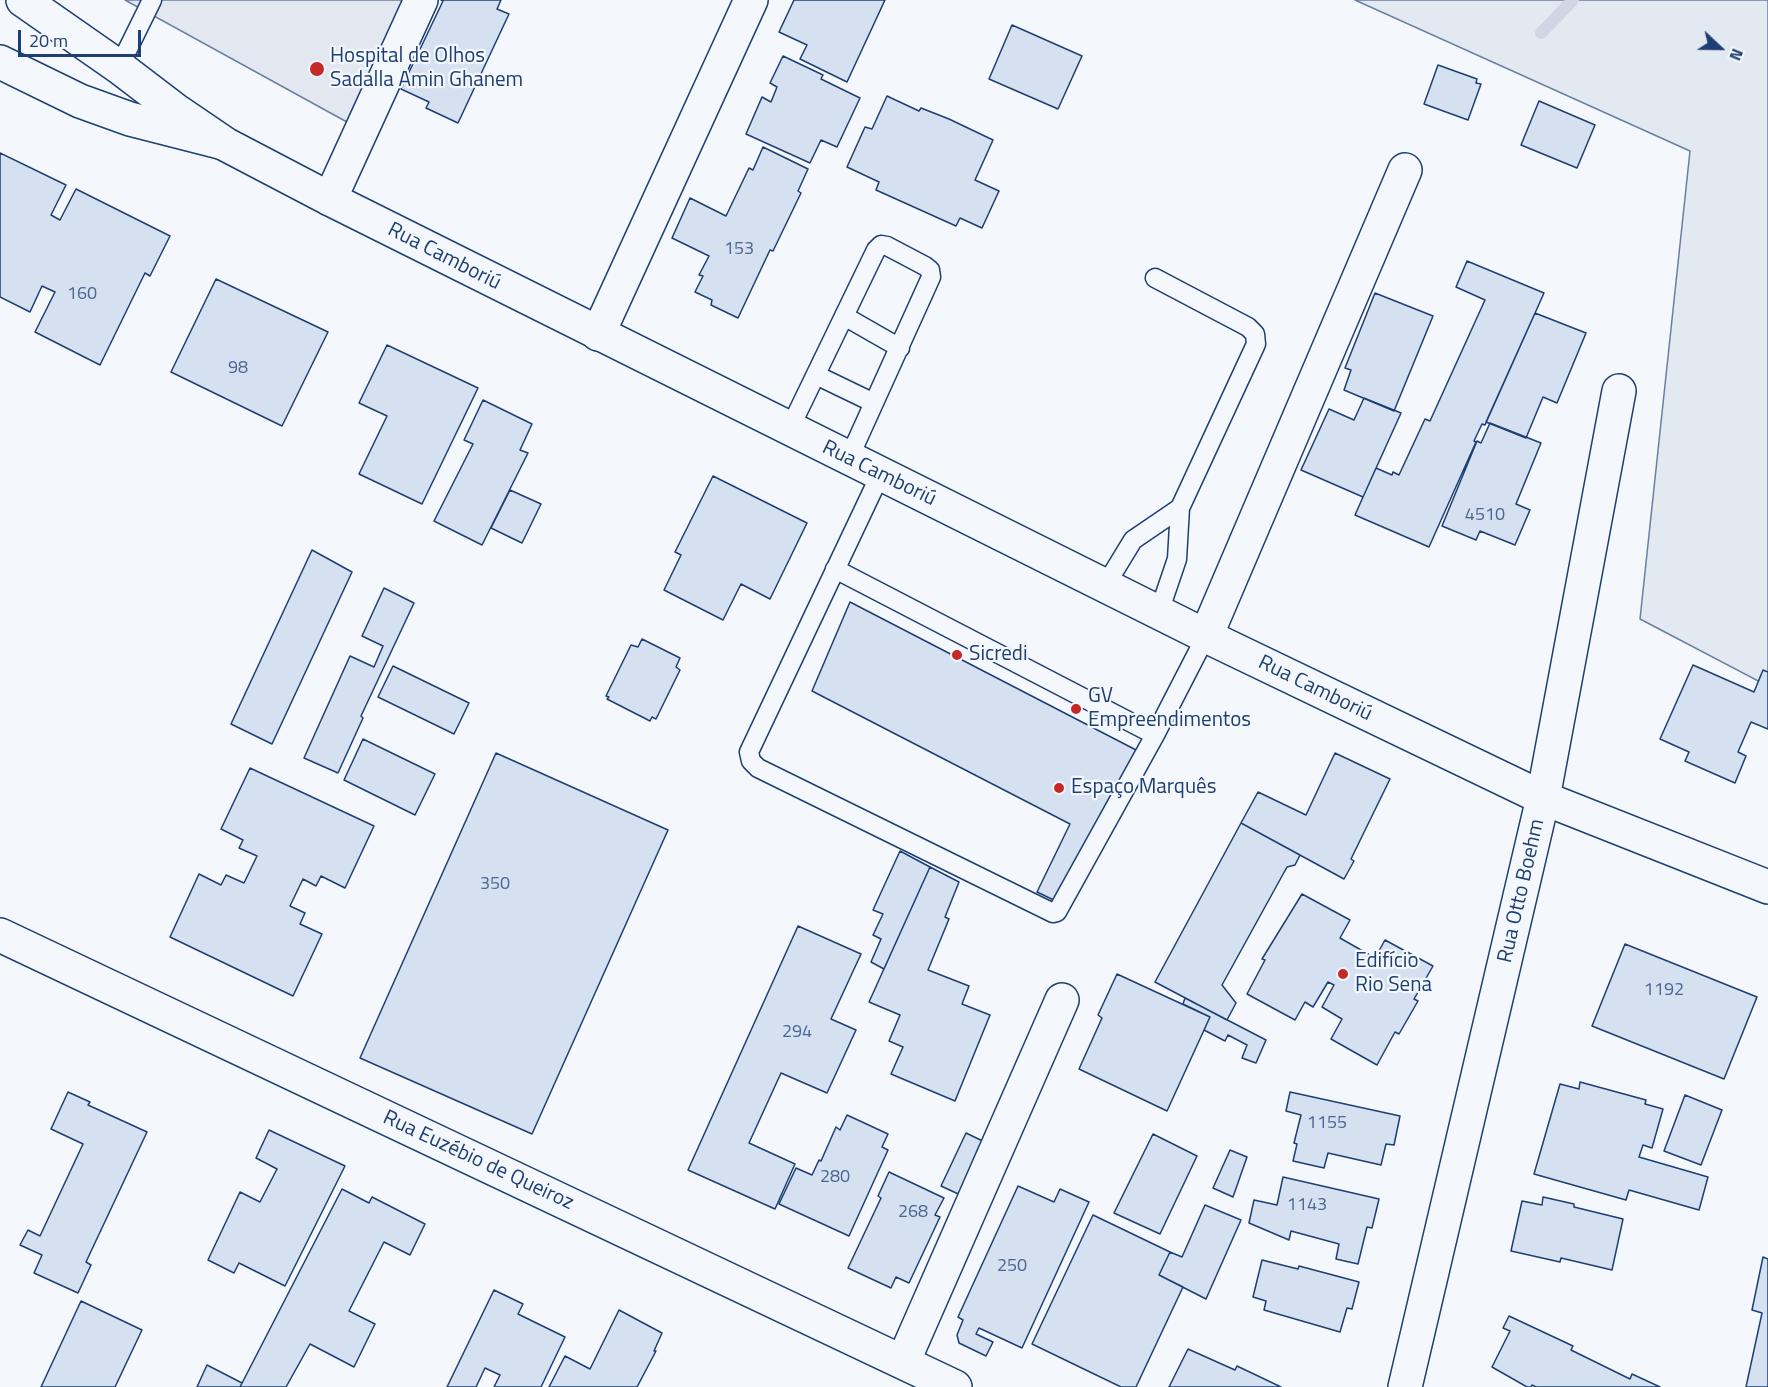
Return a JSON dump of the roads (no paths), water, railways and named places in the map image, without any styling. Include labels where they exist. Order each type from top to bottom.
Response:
[{"type":"street","name":"Rua Camboriú","points":[[22,0],[225,144],[330,199],[789,430],[881,473],[1206,636],[1544,798],[1768,887]]},
{"type":"street","points":[[330,199],[421,0]]},
{"type":"street","points":[[598,334],[751,0]]},
{"type":"street","points":[[0,62],[80,101],[130,119],[225,144]]},
{"type":"street","points":[[1206,636],[1405,170]]},
{"type":"street","name":"Rua Otto Boehm","points":[[1406,1387],[1544,798],[1619,391]]},
{"type":"street","name":"Rua Euzébio de Queiroz","points":[[0,935],[955,1387]]},
{"type":"street","points":[[903,1362],[1062,1000]]},
{"type":"lane","points":[[119,67],[152,0]]},
{"type":"lane","points":[[789,430],[876,250],[881,245],[887,246],[925,266],[930,270],[931,277],[849,458]]},
{"type":"lane","points":[[1155,278],[1248,327],[1256,334],[1256,344],[1180,508],[1177,559],[1159,612]]},
{"type":"lane","points":[[844,316],[900,348]]},
{"type":"lane","points":[[816,375],[874,403]]},
{"type":"lane","points":[[881,473],[749,752],[751,761],[758,768],[1053,913],[1059,910],[1155,735],[1206,636]]},
{"type":"lane","points":[[1105,586],[1133,540],[1180,508]]},
{"type":"lane","points":[[835,569],[1155,735]]},
{"type":"waterway","points":[[1541,33],[1573,0]]},
{"type":"place","name":"Hospital de Olhos Sadalla Amin Ghanem","points":[[317,69]]},
{"type":"place","name":"Sicredi","points":[[957,655]]},
{"type":"place","name":"GV Empreendimentos","points":[[1076,709]]},
{"type":"place","name":"Espaço Marquês","points":[[1059,788]]},
{"type":"place","name":"Edifício Rio Sena","points":[[1343,974]]}]
